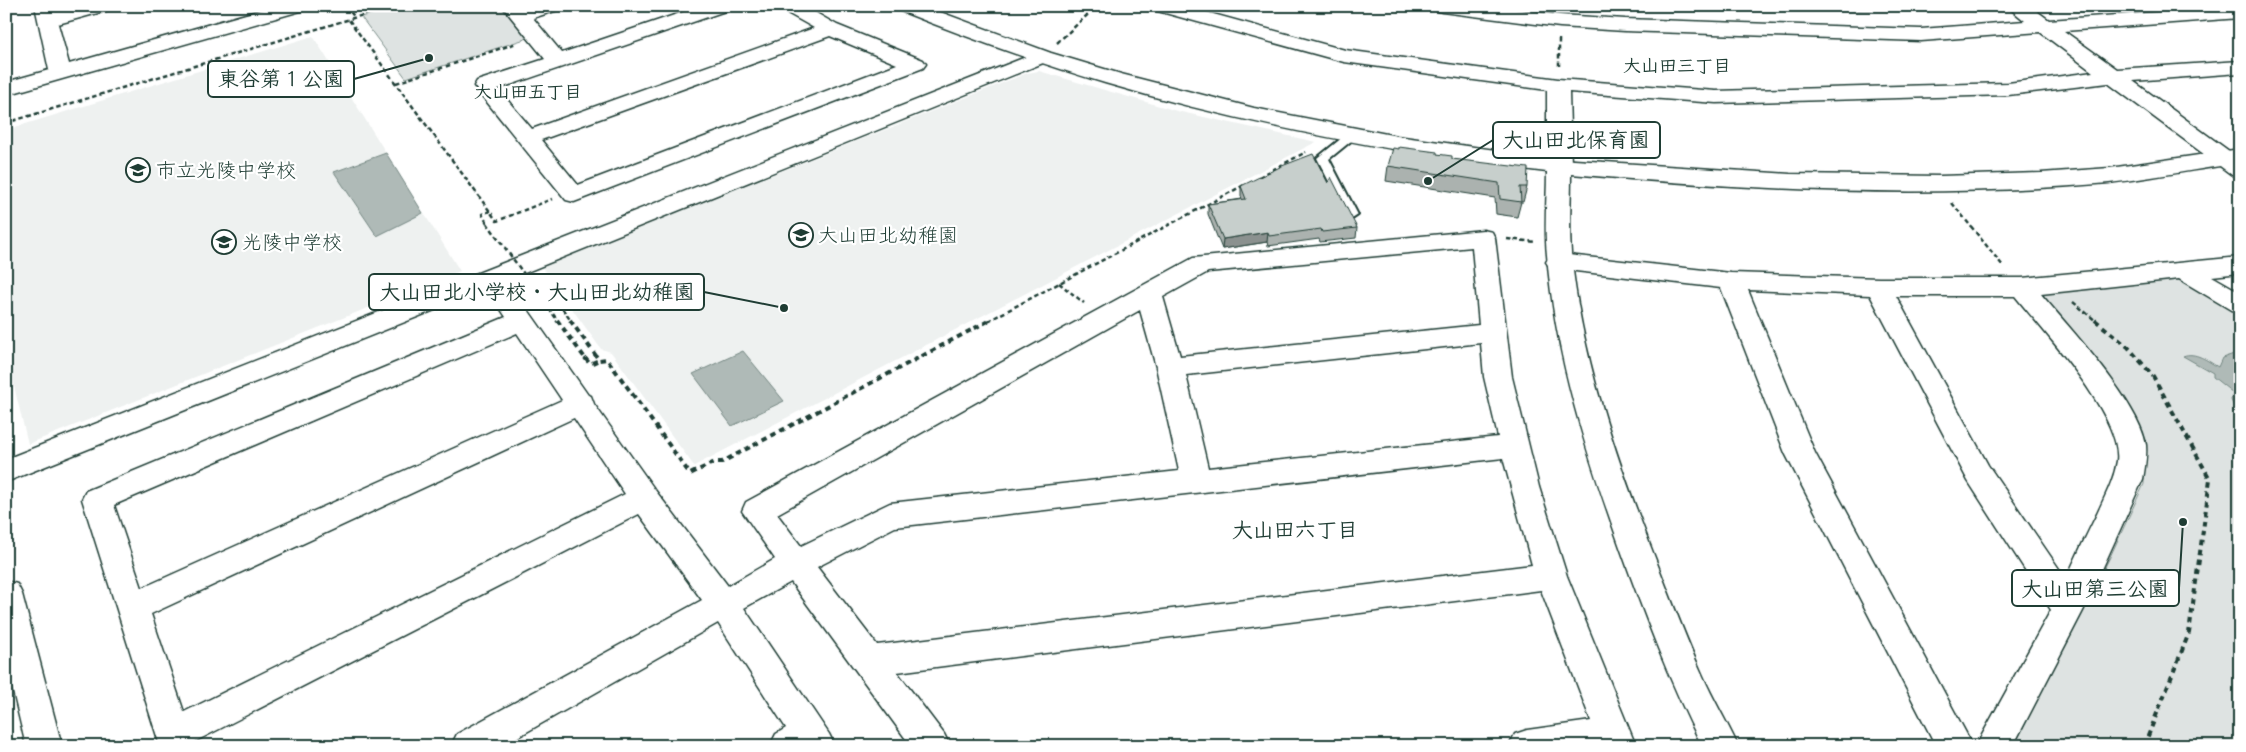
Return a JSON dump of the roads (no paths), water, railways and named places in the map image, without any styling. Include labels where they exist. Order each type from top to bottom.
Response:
[{"type":"street","points":[[61,74],[46,14],[102,6]]},
{"type":"street","points":[[6,90],[298,6]]},
{"type":"street","points":[[516,11],[551,6]]},
{"type":"street","points":[[721,6],[485,86],[574,195],[916,64],[830,29],[789,6]]},
{"type":"street","points":[[905,6],[1041,57],[1167,95],[1352,135],[1559,166],[1771,180],[1940,185],[2094,177],[2234,162]]},
{"type":"street","points":[[1161,6],[1344,56],[1558,85],[1716,97],[2008,89],[2112,76],[2240,67]]},
{"type":"street","points":[[1442,6],[1560,21],[1686,28],[1921,34],[2240,12]]},
{"type":"street","points":[[2017,6],[2234,162]]},
{"type":"street","points":[[516,11],[558,62]]},
{"type":"street","points":[[527,138],[830,29]]},
{"type":"street","points":[[6,471],[1041,57]]},
{"type":"street","points":[[1558,85],[1559,166],[1549,252],[1570,328],[1579,371],[1605,462],[1653,594],[1720,746]]},
{"type":"street","points":[[836,94],[869,125]]},
{"type":"street","points":[[932,746],[757,511],[1202,264],[1483,238],[1498,377],[1513,446],[1536,532],[1551,576],[1615,740],[1527,746]]},
{"type":"street","points":[[1549,252],[1731,281],[1879,287],[2021,286],[2240,265]]},
{"type":"street","points":[[2184,271],[2240,304]]},
{"type":"street","points":[[492,277],[644,498],[724,605],[804,741]]},
{"type":"street","points":[[1731,281],[1800,453],[1955,746]]},
{"type":"street","points":[[1994,746],[2068,609],[2128,479],[2132,459],[2130,442],[2124,422],[2113,402],[2021,286]]},
{"type":"street","points":[[1879,287],[1978,473],[2068,609]]},
{"type":"street","points":[[1150,294],[1170,367],[1196,480]]},
{"type":"street","points":[[522,320],[97,499],[177,740],[644,498]]},
{"type":"street","points":[[1170,367],[1492,333]]},
{"type":"street","points":[[132,608],[580,403]]},
{"type":"street","points":[[469,746],[796,564],[890,515],[1513,446]]},
{"type":"street","points":[[870,661],[1551,576]]},
{"type":"street","points":[[6,594],[44,746]]},
{"type":"lane","points":[[1352,135],[1323,158],[1352,215]]},
{"type":"place","name":"東谷第１公園","points":[[429,58]]},
{"type":"place","name":"市立光陵中学校","points":[[138,170]]},
{"type":"place","name":"大山田北保育園","points":[[1428,181]]},
{"type":"place","name":"大山田北幼稚園","points":[[801,235]]},
{"type":"place","name":"光陵中学校","points":[[224,242]]},
{"type":"place","name":"大山田北小学校・大山田北幼稚園","points":[[784,308]]},
{"type":"place","name":"大山田第三公園","points":[[2183,522]]},
{"type":"district","name":"大山田三丁目","points":[[1677,66]]},
{"type":"district","name":"大山田五丁目","points":[[528,92]]},
{"type":"district","name":"大山田六丁目","points":[[1295,530]]}]
